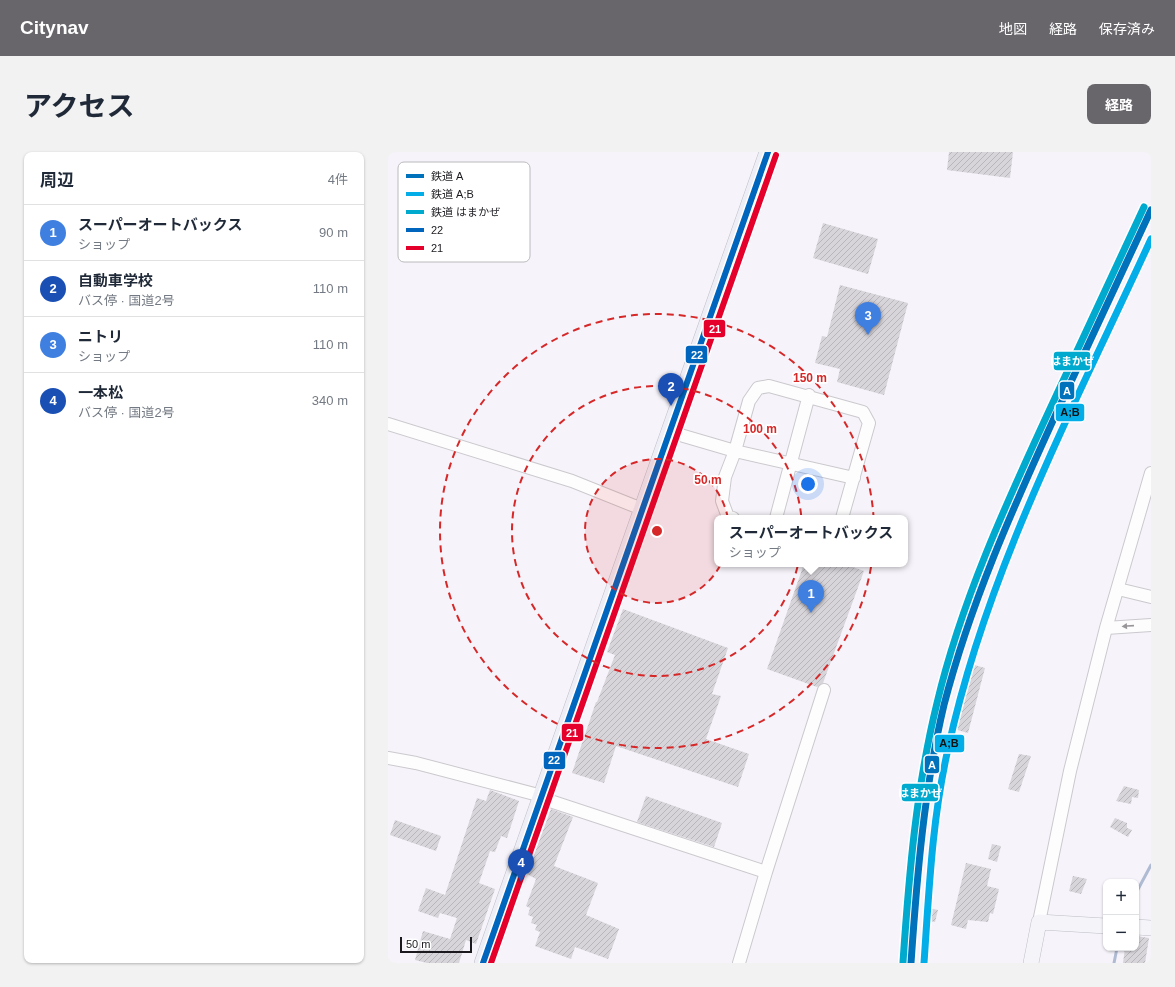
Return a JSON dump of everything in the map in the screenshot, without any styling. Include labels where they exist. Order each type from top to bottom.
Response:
[{"type":"highway","points":[[483,963],[768,152]]},
{"type":"main road","points":[[1031,963],[1039,922],[1103,926]]},
{"type":"main road","points":[[1139,927],[1151,928]]},
{"type":"street","points":[[727,515],[722,501],[725,477],[735,451],[749,401],[758,388],[769,386],[809,395],[863,412],[869,423],[843,515]]},
{"type":"street","points":[[777,515],[789,464],[809,395]]},
{"type":"street","points":[[388,424],[572,481],[642,509]]},
{"type":"street","points":[[670,432],[735,451],[854,478]]},
{"type":"street","points":[[1039,922],[1070,771],[1106,628],[1151,473]]},
{"type":"street","points":[[1118,589],[1151,597]]},
{"type":"street","points":[[1106,628],[1151,625]]},
{"type":"street","points":[[739,963],[766,872],[824,690]]},
{"type":"street","points":[[388,758],[416,763],[541,797],[766,872]]},
{"type":"building","points":[[949,152],[1013,152],[1010,178],[947,170]]},
{"type":"building","points":[[823,223],[878,239],[868,274],[813,258]]},
{"type":"building","points":[[840,285],[908,303],[884,395],[837,382],[840,369],[815,363],[822,336],[827,337]]},
{"type":"building","points":[[803,567],[853,567],[864,571],[823,683],[817,687],[767,669]]},
{"type":"building","points":[[623,609],[728,648],[712,694],[721,696],[706,739],[749,754],[738,787],[616,746],[604,783],[572,773],[596,702],[615,655],[607,652]]},
{"type":"building","points":[[971,664],[985,668],[968,733],[954,729]]},
{"type":"building","points":[[1019,754],[1031,756],[1019,792],[1008,789]]},
{"type":"building","points":[[1124,786],[1139,790],[1138,798],[1132,797],[1131,804],[1116,801]]},
{"type":"building","points":[[490,790],[519,801],[507,838],[501,836],[495,852],[490,851],[479,883],[495,889],[476,944],[466,940],[459,963],[427,963],[415,960],[423,931],[450,939],[457,918],[440,913],[438,918],[418,911],[426,888],[445,895],[477,798],[486,801]]},
{"type":"building","points":[[646,796],[722,823],[714,847],[637,822]]},
{"type":"building","points":[[551,809],[573,817],[554,866],[598,883],[586,915],[619,929],[608,959],[575,947],[571,959],[535,946],[540,932],[535,930],[537,925],[531,923],[533,917],[528,915],[530,908],[526,906],[536,879],[527,874]]},
{"type":"building","points":[[1115,818],[1127,823],[1127,828],[1132,830],[1128,837],[1110,827]]},
{"type":"building","points":[[395,820],[441,836],[436,851],[390,835]]},
{"type":"building","points":[[992,844],[1001,846],[997,862],[988,859]]},
{"type":"building","points":[[966,863],[991,869],[987,886],[999,889],[993,914],[990,913],[988,922],[968,920],[966,929],[951,925]]},
{"type":"building","points":[[1073,876],[1087,879],[1081,894],[1069,891]]},
{"type":"building","points":[[929,908],[938,910],[935,922],[926,920]]},
{"type":"building","points":[[1139,936],[1149,938],[1145,963],[1123,963],[1125,951],[1139,951]]},
{"type":"waterway","points":[[1139,887],[1151,865]]},
{"type":"waterway","points":[[1114,963],[1116,951]]},
{"type":"rail line","name":"はまかぜ","points":[[903,962],[914,832],[924,767],[937,703],[958,628],[971,591],[1016,482],[1144,207]]},
{"type":"rail line","name":"A","points":[[911,963],[922,833],[931,769],[944,705],[966,630],[1024,485],[1151,210]]},
{"type":"rail line","name":"A;B","points":[[924,963],[932,855],[938,802],[948,749],[965,682],[985,617],[1009,552],[1036,489],[1151,239]]},
{"type":"transit line","name":"22","points":[[483,963],[768,152]]},
{"type":"transit line","name":"21","points":[[491,963],[776,155]]},
{"type":"place","name":"ニトリ","points":[[868,335]]},
{"type":"place","name":"自動車学校","points":[[671,406]]},
{"type":"place","name":"スーパーオートバックス","points":[[811,613]]},
{"type":"place","name":"一本松","points":[[521,882]]}]
